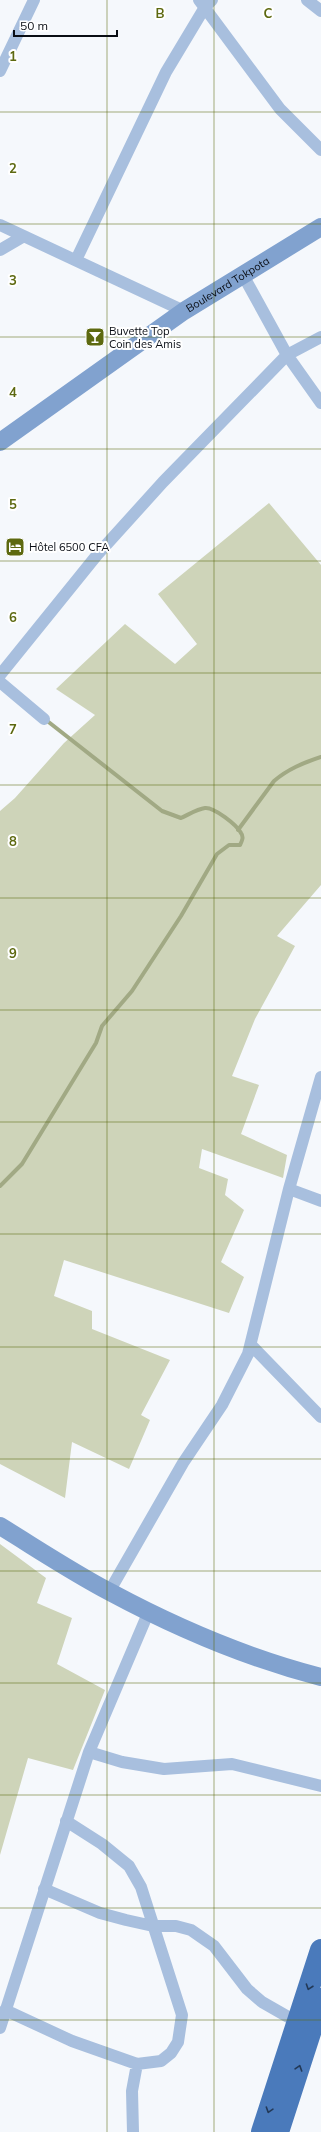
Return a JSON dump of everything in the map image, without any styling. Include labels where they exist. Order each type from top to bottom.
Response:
[{"type":"highway","points":[[262,2132],[321,1950]]},
{"type":"highway","points":[[278,2132],[321,1999]]},
{"type":"street","points":[[0,71],[34,0]]},
{"type":"street","points":[[306,0],[321,11]]},
{"type":"street","points":[[76,260],[166,72],[205,2],[280,109],[321,150]]},
{"type":"street","points":[[0,225],[184,311]]},
{"type":"street","name":"Boulevard Tokpota","points":[[0,442],[184,311],[321,227]]},
{"type":"street","points":[[0,250],[24,236]]},
{"type":"street","points":[[243,275],[287,355],[321,403]]},
{"type":"street","points":[[0,675],[97,555],[163,482],[287,355],[321,337]]},
{"type":"street","points":[[0,682],[44,719]]},
{"type":"street","points":[[109,1592],[183,1463],[222,1405],[248,1354],[289,1189],[321,1077]]},
{"type":"street","points":[[289,1189],[321,1201]]},
{"type":"street","points":[[250,1345],[321,1416]]},
{"type":"street","points":[[0,1526],[109,1592],[218,1645],[282,1667],[321,1677]]},
{"type":"street","points":[[0,2028],[89,1752],[149,1611]]},
{"type":"street","points":[[89,1752],[122,1762],[164,1769],[232,1764],[321,1786]]},
{"type":"street","points":[[5,2010],[72,2041],[137,2064],[161,2060],[171,2053],[178,2042],[182,2015],[152,1926],[142,1887],[128,1866],[102,1844],[66,1821]]},
{"type":"street","points":[[44,1889],[100,1913],[152,1926],[176,1926],[192,1930],[214,1946],[246,1989],[262,2002],[297,2022]]},
{"type":"street","points":[[133,2132],[132,2091],[137,2064]]},
{"type":"green space","points":[[269,503],[321,565],[321,885],[277,936],[295,946],[255,1019],[232,1076],[259,1085],[241,1134],[287,1155],[283,1178],[202,1149],[199,1168],[228,1179],[225,1195],[244,1210],[221,1262],[244,1277],[229,1313],[64,1260],[54,1296],[92,1311],[92,1329],[170,1360],[141,1415],[150,1420],[129,1469],[72,1442],[65,1498],[0,1464],[0,811],[15,798],[64,743],[95,715],[56,689],[125,624],[175,664],[197,644],[158,594]]},
{"type":"green space","points":[[0,1544],[46,1578],[37,1603],[72,1618],[57,1664],[105,1690],[73,1770],[28,1758],[0,1855]]},
{"type":"waterway","points":[[0,1186],[22,1164],[96,1043],[102,1026],[132,991],[181,916],[217,854],[229,845],[240,845],[243,838],[239,830],[230,821],[209,808],[199,810],[181,818],[162,811],[46,720]]},
{"type":"waterway","points":[[238,830],[274,781],[296,767],[321,757]]},
{"type":"place","name":"Buvette Top Coin des Amis","points":[[95,337]]},
{"type":"place","name":"Hôtel 6500 CFA","points":[[15,547]]}]
